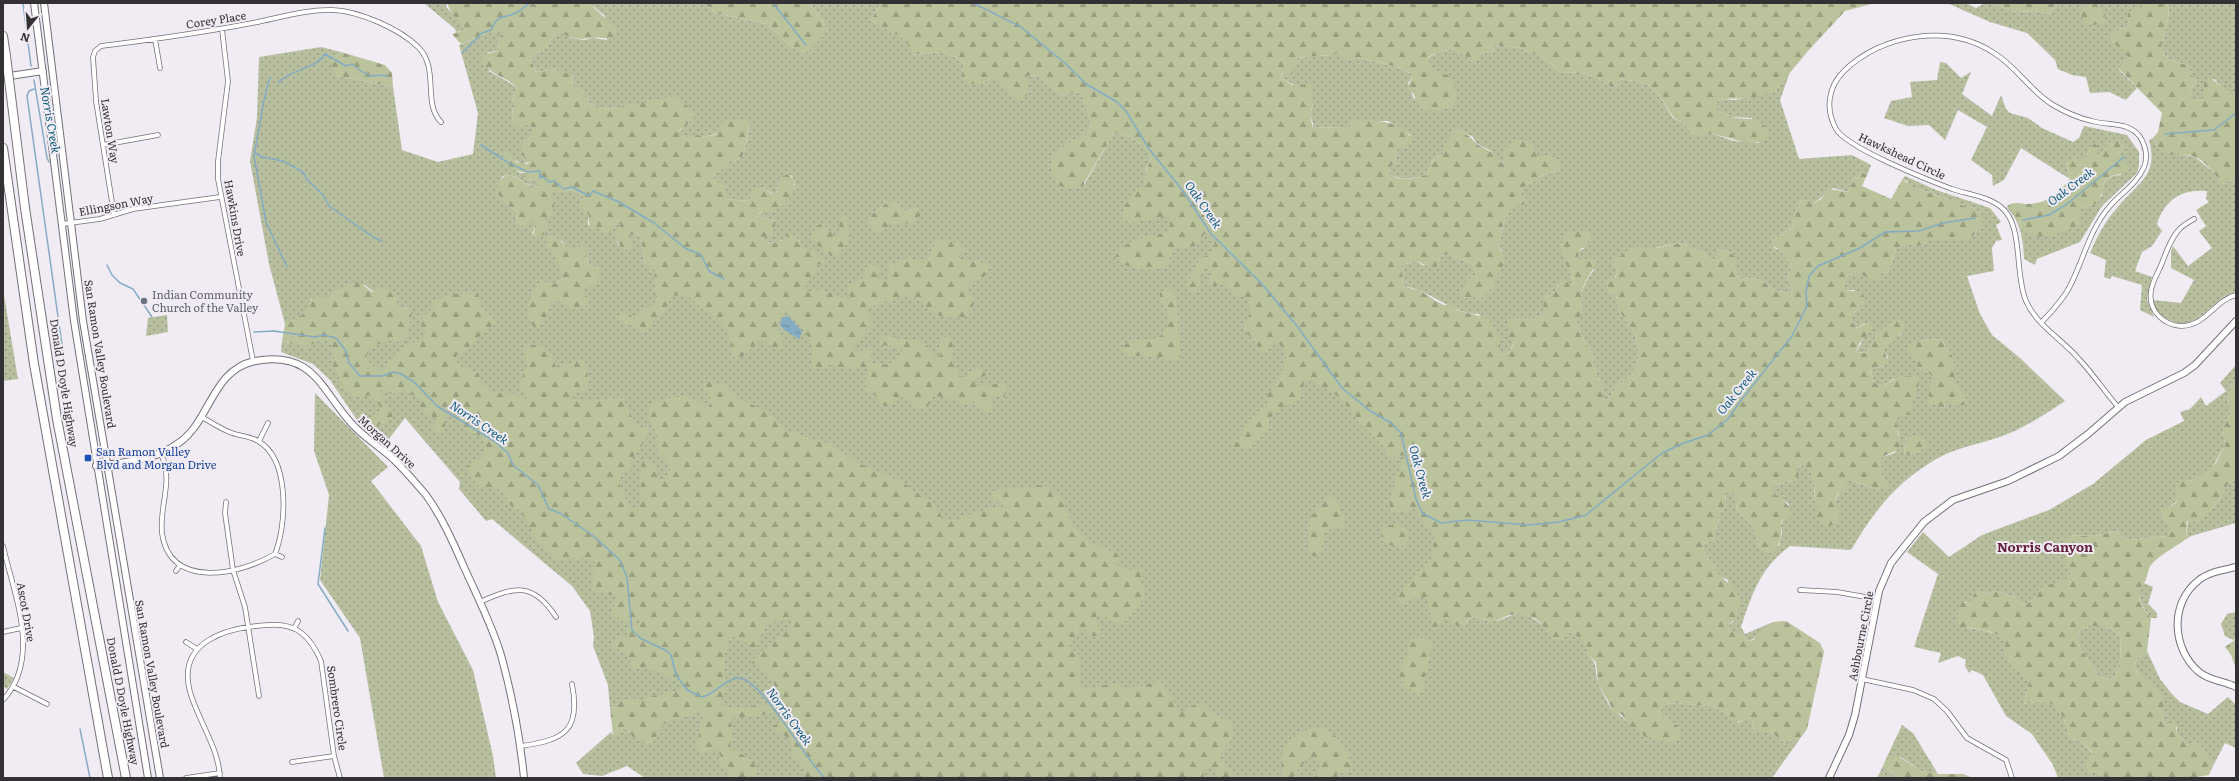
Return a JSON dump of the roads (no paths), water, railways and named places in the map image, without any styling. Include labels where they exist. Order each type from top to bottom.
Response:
[{"type":"highway","name":"Donald D Doyle Highway","points":[[3,36],[25,208],[57,419],[126,778]]},
{"type":"highway","points":[[3,148],[34,364],[108,778]]},
{"type":"street","name":"San Ramon Valley Boulevard","points":[[34,3],[74,321],[96,466],[148,778]]},
{"type":"street","name":"San Ramon Valley Boulevard","points":[[44,3],[83,321],[160,778]]},
{"type":"street","name":"Corey Place","points":[[95,50],[101,46],[222,29],[309,11],[335,10],[354,14],[373,21],[407,37],[420,48],[427,62],[431,75],[434,115],[441,122]]},
{"type":"street","name":"Hawkins Drive","points":[[222,29],[228,81],[218,161],[220,197],[253,362]]},
{"type":"street","name":"Hawkshead Circle","points":[[2041,323],[2057,306],[2070,287],[2090,234],[2110,206],[2137,181],[2144,168],[2146,159],[2145,148],[2140,137],[2126,127],[2117,124],[2094,122],[2072,114],[2052,104],[2036,92],[2017,71],[1996,53],[1983,46],[1956,38],[1927,36],[1901,40],[1880,46],[1850,65],[1837,77],[1830,92],[1830,114],[1836,130],[1856,146],[1916,174],[1952,189],[1994,202],[2001,207],[2007,213],[2016,234],[2018,265],[2026,300],[2041,323],[2080,359],[2119,408]]},
{"type":"street","points":[[155,39],[160,68]]},
{"type":"street","name":"Lawton Way","points":[[95,50],[93,57],[96,101],[114,215]]},
{"type":"street","points":[[3,77],[52,69]]},
{"type":"street","points":[[103,145],[158,135]]},
{"type":"street","name":"Ellingson Way","points":[[62,224],[114,215],[133,209],[220,197]]},
{"type":"street","points":[[2194,220],[2182,227],[2172,240],[2151,290],[2154,311],[2166,322],[2180,326],[2188,325],[2200,321],[2229,298],[2236,295]]},
{"type":"street","name":"Ashbourne Circle","points":[[1829,778],[1849,735],[1862,679],[1877,599],[1891,563],[1902,547],[1924,522],[1953,500],[2025,474],[2059,456],[2119,408],[2141,393],[2190,369],[2205,356],[2236,321]]},
{"type":"street","name":"Morgan Drive","points":[[96,466],[148,458],[161,454],[185,439],[202,417],[213,393],[222,380],[237,369],[253,362],[274,359],[292,363],[309,371],[322,381],[356,428],[410,476],[427,497],[448,531],[480,602],[501,654],[521,746],[524,778]]},
{"type":"street","points":[[161,454],[166,467],[167,479],[162,532],[169,551],[180,565],[203,573],[233,570],[250,567],[275,554],[281,539],[284,523],[281,478],[275,461],[259,441],[224,430],[202,417]]},
{"type":"street","points":[[259,441],[268,423]]},
{"type":"street","points":[[226,502],[225,513],[233,570],[245,607],[259,696]]},
{"type":"street","name":"Ascot Drive","points":[[3,546],[5,562],[24,646],[23,664],[14,687],[3,700]]},
{"type":"street","points":[[275,554],[282,557]]},
{"type":"street","points":[[176,571],[180,565]]},
{"type":"street","points":[[2236,567],[2213,573],[2192,587],[2182,602],[2177,630],[2184,653],[2194,667],[2204,676],[2236,687]]},
{"type":"street","points":[[480,602],[513,589],[528,590],[539,596],[556,617]]},
{"type":"street","points":[[1800,590],[1837,592],[1877,599]]},
{"type":"street","points":[[220,778],[220,773],[190,692],[188,680],[192,658],[197,649],[204,642],[218,635],[249,628],[282,624],[295,627],[298,621]]},
{"type":"street","name":"Sombrero Circle","points":[[295,627],[311,641],[321,661],[334,756],[340,778]]},
{"type":"street","points":[[3,632],[21,628]]},
{"type":"street","points":[[186,642],[197,649]]},
{"type":"street","points":[[1862,679],[1905,688],[1934,699],[1946,711],[1967,738],[2006,760],[2012,778]]},
{"type":"street","points":[[521,746],[543,743],[558,736],[569,727],[575,715],[575,699],[572,684]]},
{"type":"street","points":[[14,687],[47,704]]},
{"type":"street","points":[[292,762],[334,756]]},
{"type":"street","points":[[186,778],[220,773]]},
{"type":"water","points":[[788,316],[802,331],[799,339],[783,329],[780,324],[782,318]]},
{"type":"waterway","name":"Norris Creek","points":[[23,3],[31,66]]},
{"type":"waterway","points":[[462,53],[482,33],[491,30],[498,19],[514,14],[530,3]]},
{"type":"waterway","points":[[773,3],[806,45]]},
{"type":"waterway","name":"Oak Creek","points":[[973,3],[1021,27],[1066,64],[1086,84],[1117,102],[1126,111],[1149,149],[1183,191],[1211,234],[1261,283],[1297,326],[1342,388],[1369,410],[1391,423],[1401,433],[1416,499],[1422,513],[1441,523],[1467,520],[1528,525],[1559,522],[1586,515],[1662,453],[1684,443],[1708,435],[1728,419],[1792,336],[1807,306],[1806,292],[1809,276],[1818,266],[1860,248],[1885,232],[1919,231],[1943,223],[1975,218]]},
{"type":"waterway","points":[[279,82],[290,74],[316,63],[325,54],[346,66],[352,64],[368,75],[387,76]]},
{"type":"waterway","points":[[270,77],[264,100],[254,156],[266,222],[287,267]]},
{"type":"waterway","name":"Norris Creek","points":[[34,80],[47,158],[49,162]]},
{"type":"waterway","points":[[34,89],[29,91],[27,96],[63,352]]},
{"type":"waterway","name":"Oak Creek","points":[[2165,134],[2214,130],[2236,113]]},
{"type":"waterway","points":[[481,145],[507,162],[528,172],[540,171],[540,178],[543,177],[549,182],[554,181],[564,189],[572,187],[589,196],[593,191],[619,202],[654,223],[685,248],[701,255],[709,271],[724,279]]},
{"type":"waterway","points":[[254,152],[262,157],[283,161],[303,172],[307,180],[323,195],[329,206],[373,237],[382,241]]},
{"type":"waterway","name":"Oak Creek","points":[[2023,220],[2049,215],[2067,204],[2124,157]]},
{"type":"waterway","name":"Norris Creek","points":[[107,265],[112,275],[120,283],[133,289],[152,317]]},
{"type":"waterway","name":"Norris Creek","points":[[254,332],[274,331],[315,337],[324,335],[336,338],[346,351],[349,363],[360,376],[382,376],[393,372],[401,374],[414,382],[437,406],[494,441],[508,453],[513,465],[538,485],[549,509],[560,513],[592,535],[619,559],[627,577],[632,630],[640,638],[667,651],[671,655],[676,675],[687,690],[702,697],[711,693],[732,679],[737,678],[747,681],[758,690],[770,704],[816,769],[825,778]]},
{"type":"waterway","points":[[325,528],[318,584],[348,631]]},
{"type":"waterway","points":[[80,729],[90,778]]},
{"type":"place","name":"Indian Community Church of the Valley","points":[[144,301]]},
{"type":"place","name":"San Ramon Valley Blvd and Morgan Drive","points":[[88,458]]},
{"type":"district","name":"Norris Canyon","points":[[2045,547]]}]
